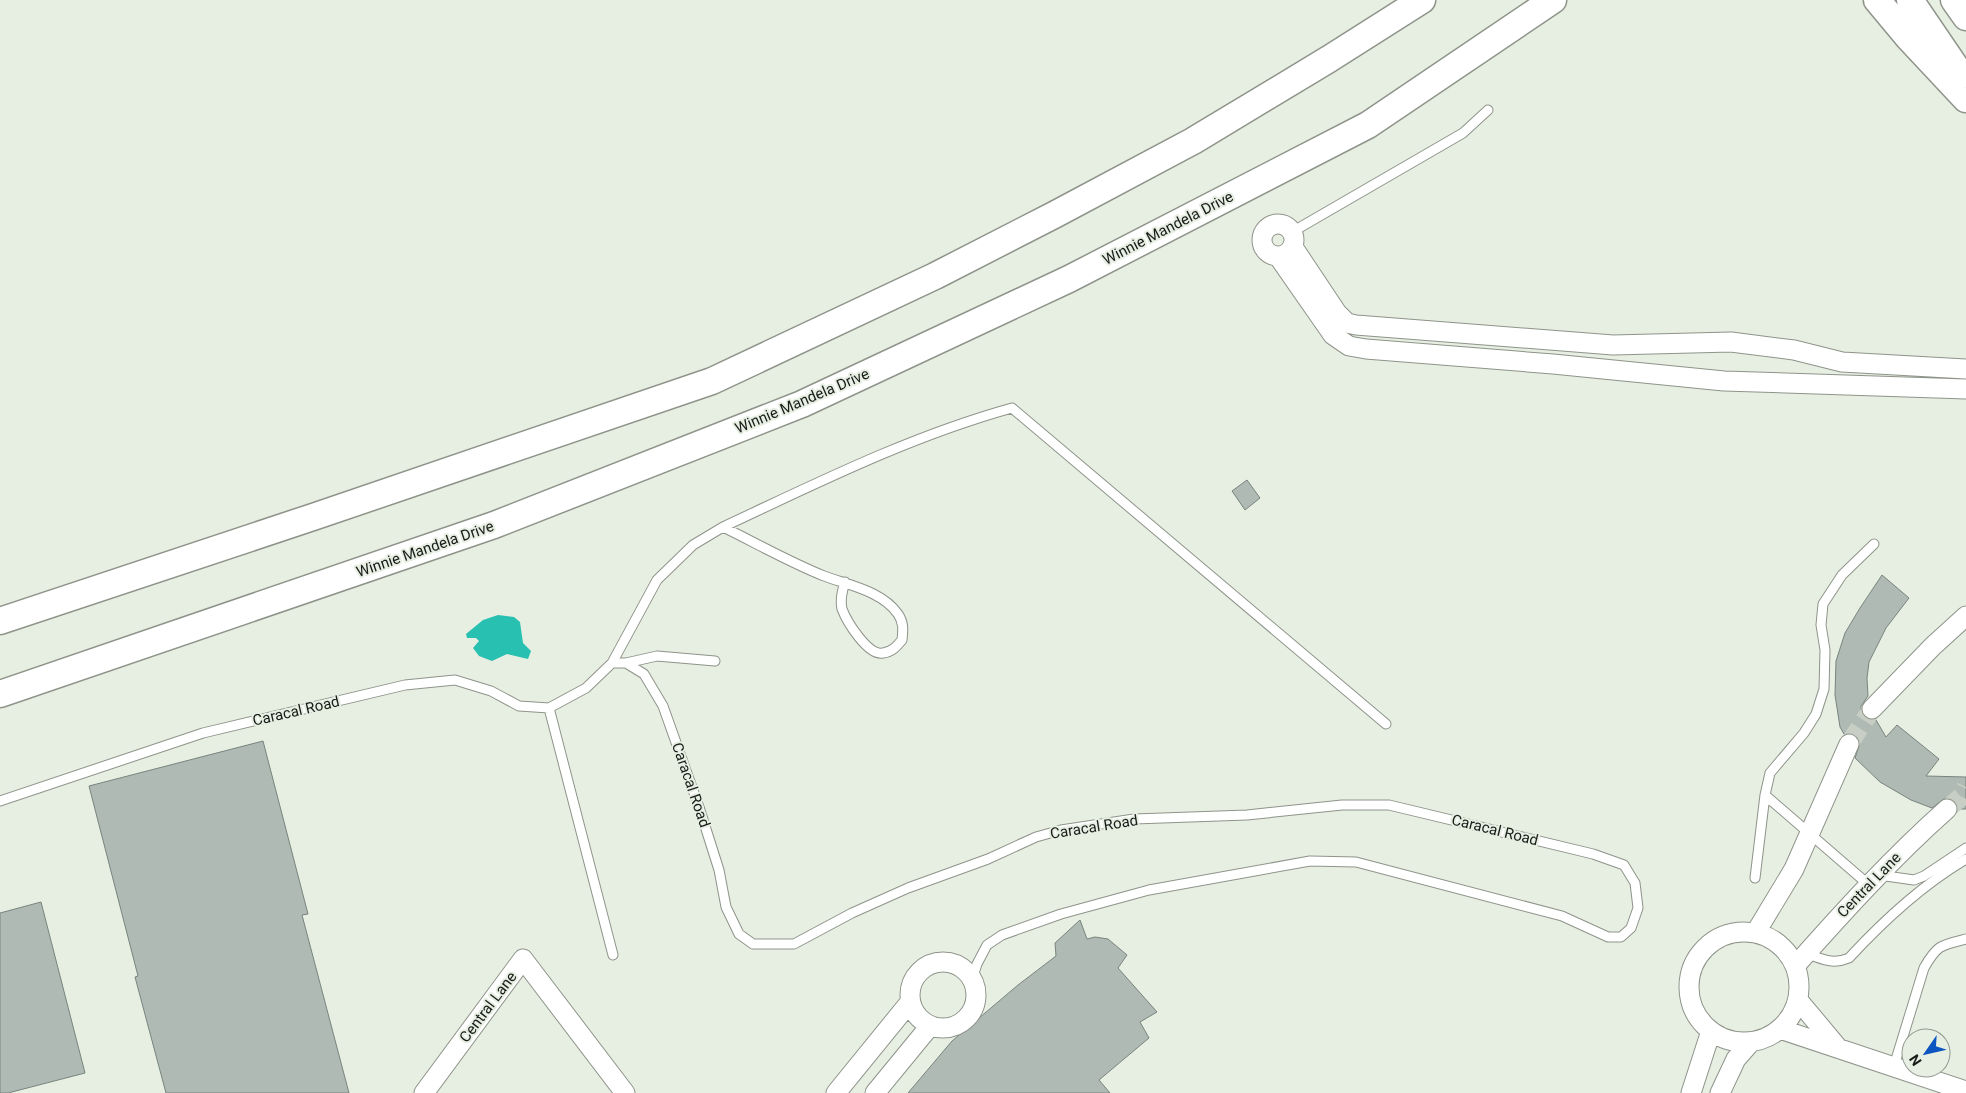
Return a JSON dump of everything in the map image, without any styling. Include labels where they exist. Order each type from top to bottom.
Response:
[{"type":"main road","points":[[0,621],[322,514],[712,380],[935,276],[1193,141],[1422,0]]},
{"type":"main road","name":"Winnie Mandela Drive","points":[[0,694],[494,525],[802,404],[1069,279],[1368,125],[1553,0]]},
{"type":"main road","points":[[1877,0],[1907,36],[1966,99]]},
{"type":"main road","points":[[1910,0],[1966,82]]},
{"type":"main road","points":[[1954,0],[1966,17]]},
{"type":"street","points":[[1288,245],[1337,312],[1347,323],[1356,325],[1613,345],[1731,342],[1794,350],[1842,362],[1966,369]]},
{"type":"street","points":[[1288,245],[1333,335],[1349,346],[1366,350],[1553,364],[1724,381],[1966,389]]},
{"type":"street","points":[[1888,387],[1883,382],[1881,376],[1883,370],[1889,365]]},
{"type":"street","points":[[1872,709],[1933,646],[1966,616]]},
{"type":"street","points":[[1756,932],[1794,868],[1848,744]]},
{"type":"street","name":"Central Lane","points":[[1801,959],[1874,880],[1920,833],[1947,809]]},
{"type":"street","points":[[1741,931],[1756,932],[1772,938],[1786,950],[1801,959],[1798,1000],[1792,1016],[1780,1030],[1762,1040],[1751,1042],[1730,1040],[1711,1031],[1693,1008],[1689,993],[1689,978],[1694,964],[1707,946],[1726,934],[1741,931]]},
{"type":"street","name":"Central Lane","points":[[424,1093],[523,959],[625,1093]]},
{"type":"street","points":[[943,961],[957,964],[969,973],[976,986],[976,1001],[970,1015],[959,1025],[945,1029],[930,1026],[917,1016],[910,1002],[910,987],[916,974],[928,964],[943,961]]},
{"type":"street","points":[[1798,1000],[1839,1049]]},
{"type":"street","points":[[836,1093],[910,1002]]},
{"type":"street","points":[[875,1093],[930,1026]]},
{"type":"street","points":[[1780,1030],[1966,1091]]},
{"type":"street","points":[[1691,1093],[1711,1031]]},
{"type":"street","points":[[1720,1093],[1736,1059],[1751,1042]]},
{"type":"lane","points":[[1288,245],[1463,133],[1488,110]]},
{"type":"lane","points":[[613,955],[549,708],[586,688],[612,663],[657,580],[693,545],[723,527],[811,486],[926,436],[967,421],[1012,408],[1386,724]]},
{"type":"lane","points":[[723,527],[824,576],[845,582],[858,586],[879,598],[897,613],[903,624],[902,640],[892,650],[882,654],[873,651],[859,638],[848,622],[842,608],[842,590],[845,582]]},
{"type":"lane","points":[[1755,878],[1765,795],[1770,773],[1804,733],[1816,714],[1824,689],[1825,650],[1821,615],[1823,604],[1842,575],[1874,544]]},
{"type":"lane","points":[[612,663],[626,664],[657,656],[715,661]]},
{"type":"lane","name":"Caracal Road","points":[[626,664],[644,674],[663,706],[699,807],[718,870],[726,907],[739,934],[753,944],[794,944],[852,913],[908,888],[988,860],[1036,837],[1061,830],[1134,819],[1247,815],[1342,805],[1389,805],[1593,854],[1624,865],[1635,884],[1638,908],[1631,928],[1621,937],[1608,937],[1562,916],[1356,862],[1310,861],[1149,890],[1061,914],[1002,935],[987,945],[972,979]]},
{"type":"lane","name":"Caracal Road","points":[[0,801],[203,733],[405,685],[455,680],[491,691],[519,706],[549,708]]},
{"type":"lane","points":[[1765,795],[1810,833],[1874,880],[1914,880],[1924,876],[1966,848]]},
{"type":"lane","points":[[1801,959],[1840,962],[1849,958],[1929,882],[1966,858]]},
{"type":"lane","points":[[1894,1066],[1924,968],[1930,956],[1940,946],[1966,939]]},
{"type":"water","points":[[498,615],[514,617],[520,622],[523,643],[531,651],[528,659],[507,654],[492,661],[479,656],[473,648],[479,641],[476,638],[467,638],[466,634],[483,620]]},
{"type":"building","points":[[1247,480],[1260,498],[1245,510],[1232,491]]},
{"type":"building","points":[[1882,575],[1909,598],[1886,628],[1869,662],[1867,678],[1868,696],[1861,706],[1861,713],[1869,720],[1876,720],[1886,737],[1897,725],[1939,759],[1926,776],[1966,777],[1966,809],[1958,809],[1955,801],[1945,798],[1932,808],[1911,800],[1880,782],[1855,758],[1860,743],[1858,738],[1853,734],[1844,734],[1840,727],[1835,695],[1836,661],[1845,633]]},
{"type":"building","points":[[263,741],[308,914],[302,915],[349,1093],[166,1093],[135,977],[138,976],[89,786]]},
{"type":"building","points":[[41,902],[85,1073],[8,1093],[0,1093],[0,913]]},
{"type":"building","points":[[1080,920],[1087,939],[1095,937],[1108,939],[1127,955],[1118,968],[1157,1012],[1140,1022],[1149,1038],[1099,1080],[1110,1093],[908,1093],[952,1041],[1018,985],[1056,956],[1055,943]]},
{"type":"tunnel","points":[[1849,744],[1872,709]]},
{"type":"tunnel","points":[[1947,809],[1961,797],[1966,787]]}]
